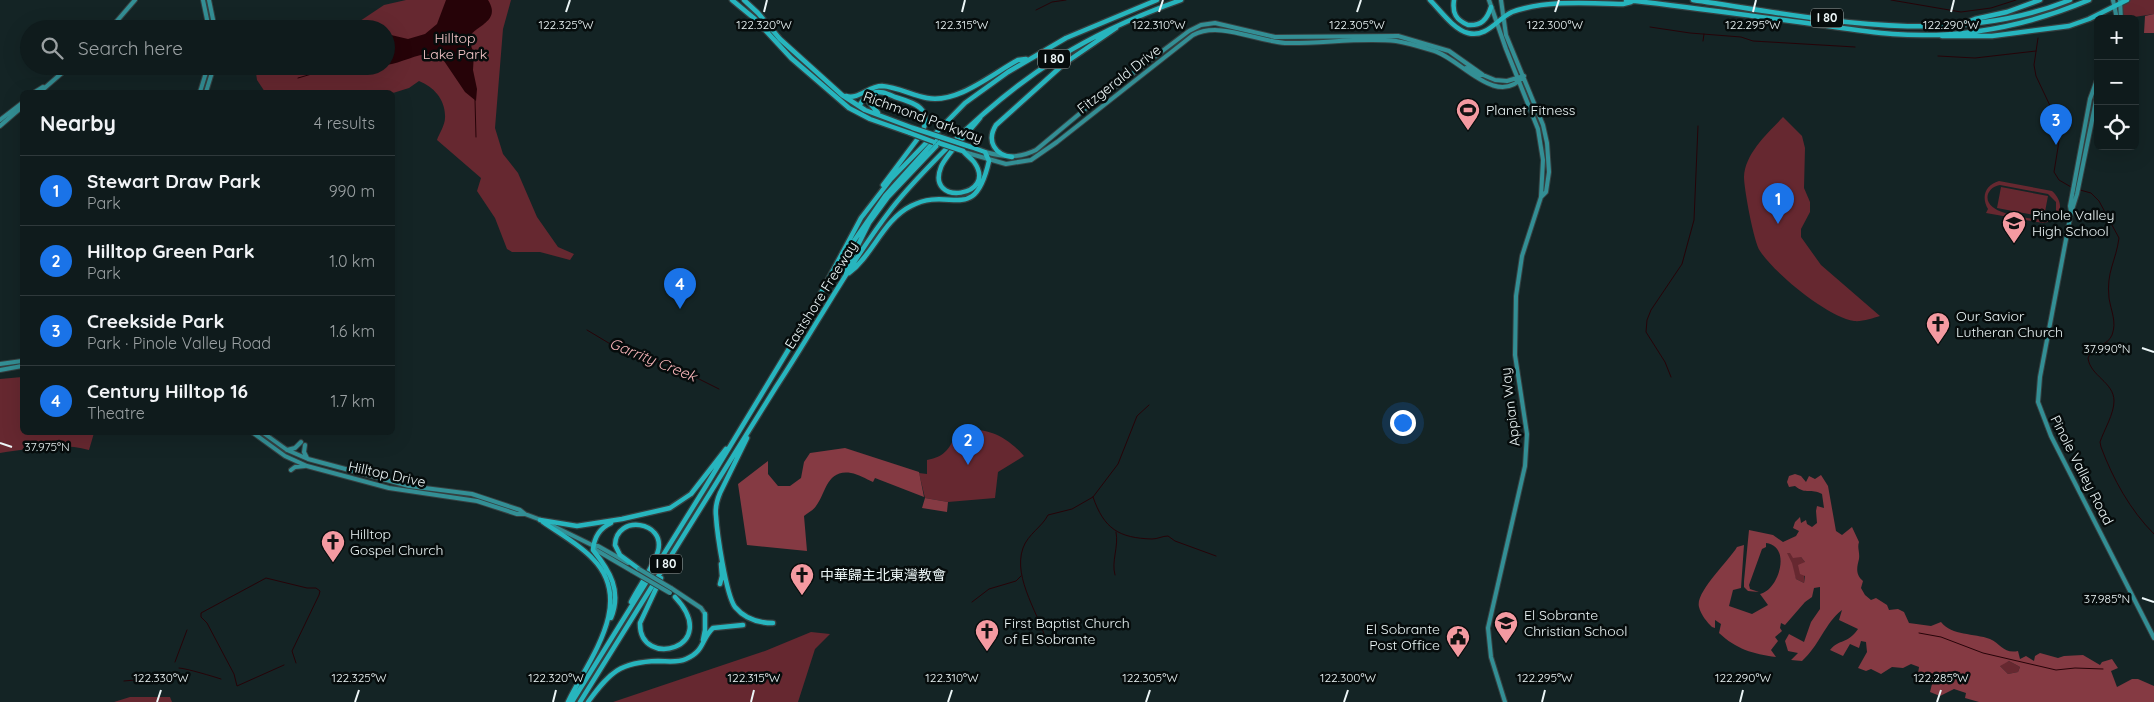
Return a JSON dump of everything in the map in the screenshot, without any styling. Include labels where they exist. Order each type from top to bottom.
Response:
[{"type":"highway","name":"Richmond Parkway","points":[[732,0],[755,19],[791,58],[842,103],[870,120],[963,152]]},
{"type":"highway","name":"Richmond Parkway","points":[[744,0],[780,39],[842,95],[856,105],[913,128],[986,152]]},
{"type":"highway","name":"Eastshore Freeway","points":[[572,702],[807,319],[845,245],[876,198],[907,161],[966,103],[988,85],[1066,38],[1157,0]]},
{"type":"highway","name":"Eastshore Freeway","points":[[580,702],[846,275],[903,194],[929,165],[990,106],[1017,84],[1052,60],[1125,22],[1181,0]]},
{"type":"highway","points":[[1430,0],[1454,25],[1468,33],[1480,32],[1496,25],[1510,13],[1561,2],[1623,4],[1635,1]]},
{"type":"highway","points":[[1454,0],[1453,9],[1456,17],[1468,25],[1475,26],[1485,20],[1491,8]]},
{"type":"highway","name":"I 80","points":[[1626,0],[1871,32],[1936,34],[1984,31],[2015,25],[2045,17],[2089,0]]},
{"type":"highway","name":"I 80","points":[[1694,0],[1889,26],[1916,27],[1984,23],[2016,17],[2070,0]]},
{"type":"highway","points":[[1961,25],[2040,0]]},
{"type":"highway","points":[[1936,34],[1949,37],[1984,36],[2069,26],[2127,0]]},
{"type":"highway","points":[[1012,157],[1000,154],[994,148],[991,137],[996,124],[1065,63],[1125,22]]},
{"type":"highway","points":[[842,95],[850,98],[862,94],[871,88],[883,86],[927,98],[948,98],[1018,60],[1029,59]]},
{"type":"highway","points":[[856,105],[872,93],[885,93],[915,103],[925,115],[925,126],[916,141],[888,176],[876,198]]},
{"type":"highway","points":[[885,93],[873,96],[869,102],[875,111],[886,118]]},
{"type":"highway","points":[[856,105],[862,94]]},
{"type":"highway","points":[[963,152],[974,162],[978,176],[974,187],[963,194],[955,194],[941,184],[939,177],[942,165],[990,106]]},
{"type":"highway","points":[[807,319],[856,236],[885,196],[941,137]]},
{"type":"highway","points":[[846,275],[854,269],[904,210],[924,201],[964,200],[974,195],[983,184],[990,161],[986,152]]},
{"type":"highway","points":[[846,275],[848,265],[869,223],[916,163]]},
{"type":"highway","points":[[720,584],[722,576],[716,516],[717,500],[752,426]]},
{"type":"highway","points":[[540,520],[573,526],[662,511],[681,502],[697,487],[732,442]]},
{"type":"highway","points":[[568,702],[612,616],[616,596],[610,574],[593,550],[596,538],[604,526],[622,519]]},
{"type":"highway","points":[[540,520],[587,553],[603,571],[609,587],[611,607],[602,636]]},
{"type":"highway","points":[[613,636],[658,550],[658,538],[654,532],[647,526],[636,524],[625,527],[619,532],[615,545],[620,555],[639,569]]},
{"type":"highway","points":[[720,548],[729,595],[735,607],[750,618],[773,623]]},
{"type":"highway","points":[[673,554],[640,623],[640,632],[644,639],[656,648],[673,649],[684,641],[688,634],[689,616],[675,597]]},
{"type":"highway","points":[[693,655],[700,648],[704,638],[705,614]]},
{"type":"highway","points":[[588,702],[607,678],[621,667],[640,662],[678,661],[693,655],[701,649],[713,628],[742,625]]},
{"type":"main road","points":[[118,20],[135,0]]},
{"type":"main road","points":[[203,0],[207,20]]},
{"type":"main road","points":[[209,0],[213,20]]},
{"type":"main road","name":"Appian Way","points":[[1489,0],[1496,25],[1541,139],[1543,160],[1541,197],[1522,256],[1516,300],[1515,354],[1526,423],[1525,466],[1488,628],[1491,657],[1504,702]]},
{"type":"main road","name":"Appian Way","points":[[1501,0],[1506,35],[1543,125],[1547,143],[1549,172],[1546,192],[1541,197]]},
{"type":"main road","points":[[2113,0],[2116,15]]},
{"type":"main road","points":[[2120,2],[2121,15]]},
{"type":"main road","name":"Fitzgerald Drive","points":[[986,152],[1012,157],[1028,154],[1036,150],[1097,100],[1189,31],[1201,25],[1222,25],[1275,37],[1398,36],[1444,49],[1483,74],[1501,81],[1518,80]]},
{"type":"main road","name":"Fitzgerald Drive","points":[[963,152],[990,161],[1013,164],[1038,156],[1193,35],[1202,31],[1221,30],[1269,42],[1285,43],[1394,41],[1431,50],[1450,58],[1480,80],[1494,86],[1507,86],[1524,76]]},
{"type":"main road","points":[[1450,58],[1466,65],[1468,64]]},
{"type":"main road","points":[[1463,68],[1469,69],[1478,75],[1483,74]]},
{"type":"main road","points":[[42,90],[60,75]]},
{"type":"main road","points":[[201,90],[205,75]]},
{"type":"main road","points":[[207,90],[211,75]]},
{"type":"main road","points":[[39,90],[50,84]]},
{"type":"main road","name":"Pinole Valley Road","points":[[2094,88],[2090,99],[2077,183],[2040,377],[2038,402],[2051,436],[2154,638]]},
{"type":"main road","points":[[0,120],[20,105]]},
{"type":"main road","name":"Pinole Valley Road","points":[[2077,183],[2095,105]]},
{"type":"main road","points":[[0,126],[20,109]]},
{"type":"main road","points":[[0,364],[20,361]]},
{"type":"main road","points":[[0,370],[20,366]]},
{"type":"main road","name":"Hilltop Drive","points":[[256,435],[285,456],[307,466],[398,490],[467,499],[517,514],[525,514]]},
{"type":"main road","name":"Hilltop Drive","points":[[266,435],[287,450],[308,459],[409,486],[472,494],[520,510],[594,546],[598,546],[639,569],[701,608],[705,614]]},
{"type":"main road","points":[[287,450],[295,448],[301,442]]},
{"type":"main road","points":[[305,446],[304,452],[308,459]]},
{"type":"main road","points":[[291,470],[295,467],[307,466]]},
{"type":"main road","name":"Hilltop Drive","points":[[594,546],[596,550],[675,597]]},
{"type":"green space","name":"Hilltop Lake Park","points":[[406,0],[511,0],[503,29],[495,128],[503,154],[518,173],[537,217],[558,247],[574,254],[570,260],[540,252],[512,252],[507,249],[495,218],[477,191],[481,178],[437,140],[445,121],[445,111],[438,95],[430,87],[419,81],[409,88],[395,92],[395,90],[264,90],[257,80],[256,75],[395,75],[395,20],[362,20],[384,5]]},
{"type":"green space","points":[[2127,0],[2154,0],[2154,14],[2139,16],[2121,15],[2121,3]]},
{"type":"green space","points":[[1783,117],[1802,136],[1805,148],[1804,188],[1810,202],[1810,212],[1801,229],[1801,237],[1821,265],[1880,316],[1854,321],[1830,312],[1789,282],[1760,251],[1747,204],[1744,183],[1745,168],[1758,144]]},
{"type":"green space","points":[[1999,181],[2052,191],[2059,201],[2060,211],[2054,219],[2043,223],[1986,213],[1988,209],[1985,200],[1986,192],[1990,185]],"holes":[[[2000,185],[2048,194],[2056,202],[2056,211],[2050,218],[2043,220],[1999,211],[1992,207],[1988,201],[1990,191]]]},
{"type":"green space","points":[[2001,187],[2048,196],[2044,217],[1997,208]]},
{"type":"green space","points":[[20,377],[20,435],[93,435],[89,450],[56,446],[0,453],[0,379]]},
{"type":"green space","points":[[961,428],[996,434],[1010,443],[1024,456],[998,472],[995,498],[948,502],[925,498],[919,473],[927,474],[927,460],[943,454],[950,446],[956,430]]},
{"type":"green space","points":[[1790,552],[1801,557],[1805,562],[1804,583],[1796,579],[1786,553]]},
{"type":"green space","points":[[811,632],[830,634],[815,649],[798,702],[613,702],[765,651]]},
{"type":"green space","points":[[2009,661],[2020,667],[2018,672],[2008,674],[1999,665]]},
{"type":"green space","points":[[130,697],[170,697],[172,702],[114,702]]},
{"type":"shaded area","points":[[446,0],[488,0],[492,8],[491,15],[469,38],[468,44],[474,53],[473,70],[477,89],[476,101],[465,92],[440,55],[420,55],[395,63],[395,36],[408,39],[425,34],[437,24]]},
{"type":"shaded area","points":[[2154,14],[2154,33],[2144,33],[2145,16]]},
{"type":"shaded area","points":[[845,448],[919,472],[924,497],[875,478],[873,482],[859,475],[843,473],[836,475],[832,479],[815,507],[804,516],[807,551],[747,545],[738,484],[768,461],[768,474],[778,486],[790,486],[801,478],[804,462],[810,453]]},
{"type":"shaded area","points":[[1795,474],[1801,476],[1806,482],[1809,476],[1815,479],[1821,475],[1828,486],[1836,531],[1842,535],[1852,527],[1859,542],[1857,568],[1863,581],[1861,588],[1871,600],[1876,598],[1887,605],[1889,610],[1898,609],[1904,612],[1909,623],[1931,626],[1941,622],[1951,630],[1990,639],[2006,650],[2018,651],[2020,659],[2026,656],[2034,661],[2035,656],[2040,653],[2058,658],[2083,655],[2100,665],[2102,662],[2112,659],[2118,668],[2111,671],[2117,687],[2132,679],[2138,679],[2154,686],[2154,702],[1979,702],[1965,698],[1966,693],[1954,689],[1940,696],[1930,692],[1933,680],[1918,674],[1919,667],[1911,664],[1903,668],[1892,667],[1881,674],[1871,669],[1866,671],[1858,668],[1867,652],[1866,642],[1861,641],[1859,648],[1850,644],[1843,656],[1830,650],[1837,644],[1847,640],[1858,629],[1839,620],[1842,610],[1831,621],[1813,649],[1802,661],[1791,660],[1798,653],[1788,651],[1785,641],[1789,634],[1804,642],[1811,622],[1820,609],[1820,587],[1814,588],[1812,597],[1805,602],[1785,625],[1781,623],[1780,628],[1782,631],[1775,637],[1778,641],[1771,650],[1776,657],[1752,652],[1738,647],[1725,639],[1719,633],[1721,624],[1715,620],[1715,628],[1712,627],[1706,621],[1699,607],[1699,601],[1707,585],[1737,547],[1744,545],[1741,588],[1733,590],[1729,606],[1752,614],[1768,605],[1760,594],[1767,591],[1773,585],[1780,568],[1781,559],[1779,552],[1774,546],[1766,543],[1766,547],[1762,549],[1749,585],[1750,589],[1759,592],[1748,591],[1744,587],[1744,581],[1749,530],[1773,535],[1783,542],[1796,536],[1799,531],[1793,528],[1795,522],[1800,517],[1801,523],[1806,520],[1807,524],[1812,527],[1817,523],[1817,506],[1824,508],[1822,494],[1815,491],[1802,490],[1795,486],[1789,487],[1787,482],[1789,476]],"holes":[[[1787,553],[1790,553],[1793,558],[1801,557],[1805,562],[1798,565],[1800,574],[1805,576],[1804,583],[1796,579]],[[2009,661],[2020,667],[2018,672],[2008,674],[2000,666]]]},
{"type":"shaded area","points":[[925,498],[948,502],[947,512],[922,508]]},
{"type":"waterway","points":[[1036,10],[1052,2],[1066,0]]},
{"type":"waterway","points":[[1891,0],[1961,12],[1991,8],[2016,0]]},
{"type":"waterway","points":[[1650,27],[1690,33],[1741,37],[1753,41],[1855,47]]},
{"type":"waterway","points":[[1703,41],[1704,34]]},
{"type":"waterway","points":[[2038,38],[2034,65],[2036,76],[2061,129],[2054,172],[2059,180],[2071,187]]},
{"type":"waterway","points":[[1938,56],[1975,58],[2036,51]]},
{"type":"waterway","points":[[298,78],[308,75]]},
{"type":"waterway","name":"Garrity Creek","points":[[475,100],[476,137]]},
{"type":"waterway","points":[[1671,377],[1665,362],[1646,332],[1647,320],[1651,310],[1682,264],[1694,220],[1698,126]]},
{"type":"waterway","points":[[2080,190],[2091,193],[2099,201],[2119,238],[2108,289],[2114,321],[2112,335],[2110,339],[2093,350],[2088,358],[2093,370],[2113,394],[2114,406],[2100,442],[2101,447],[2123,493],[2137,515],[2154,534]]},
{"type":"waterway","name":"Garrity Creek","points":[[587,330],[612,345],[669,364],[719,389]]},
{"type":"waterway","name":"Garrity Creek","points":[[1048,647],[1024,585],[1021,572],[1021,560],[1025,543],[1048,515],[1072,509],[1093,497],[1118,464],[1137,416],[1149,405]]},
{"type":"waterway","name":"Garrity Creek","points":[[1093,497],[1102,517],[1114,530],[1122,534],[1130,537],[1152,539],[1168,536],[1175,541],[1216,556]]},
{"type":"waterway","points":[[1115,575],[1116,532]]},
{"type":"waterway","name":"Garrity Creek","points":[[972,602],[989,589],[1016,581],[1021,576]]},
{"type":"waterway","points":[[284,665],[237,686],[234,674],[207,623],[201,617],[201,613],[266,578],[307,588],[316,588],[320,591],[319,595],[292,651],[296,663]]},
{"type":"waterway","points":[[175,662],[187,630]]},
{"type":"waterway","points":[[1919,633],[1941,637],[1983,653],[2056,670],[2075,668],[2103,669]]},
{"type":"waterway","points":[[179,668],[221,679]]},
{"type":"waterway","points":[[124,681],[156,678],[165,674]]},
{"type":"place","name":"Planet Fitness","points":[[1468,131]]},
{"type":"place","name":"Creekside Park","points":[[2056,145]]},
{"type":"place","name":"Stewart Draw Park","points":[[1778,224]]},
{"type":"place","name":"Pinole Valley High School","points":[[2014,244]]},
{"type":"place","name":"Century Hilltop 16","points":[[680,309]]},
{"type":"place","name":"Our Savior Lutheran Church","points":[[1938,345]]},
{"type":"place","name":"Hilltop Green Park","points":[[968,465]]},
{"type":"place","name":"Hilltop Gospel Church","points":[[333,563]]},
{"type":"place","name":"中華歸主北東灣教會","points":[[802,596]]},
{"type":"place","name":"El Sobrante Christian School","points":[[1506,644]]},
{"type":"place","name":"First Baptist Church of El Sobrante","points":[[987,652]]},
{"type":"place","name":"El Sobrante Post Office","points":[[1458,658]]}]
